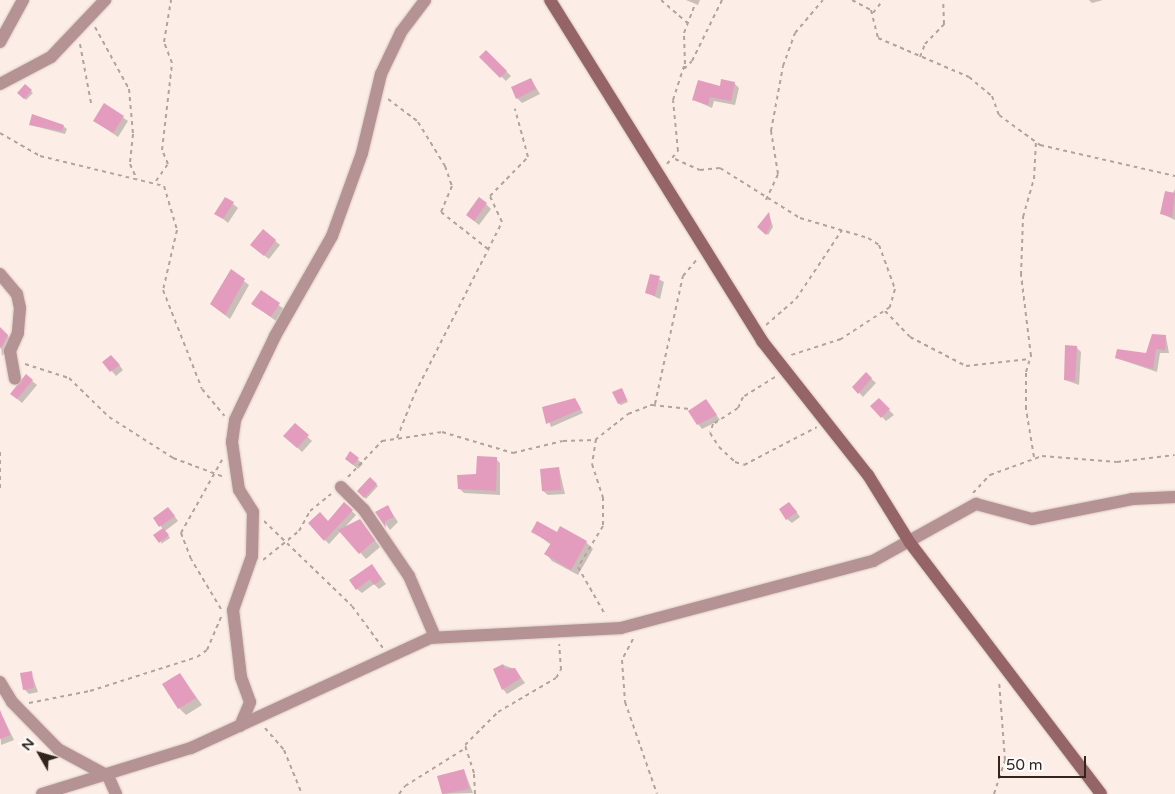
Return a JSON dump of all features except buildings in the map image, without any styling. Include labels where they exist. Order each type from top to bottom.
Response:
[{"type":"main road","points":[[550,0],[586,63],[656,170],[705,253],[756,332],[780,366],[868,475],[910,543],[998,653],[1101,794]]},
{"type":"street","points":[[0,42],[23,0]]},
{"type":"street","points":[[0,84],[48,60],[105,0]]},
{"type":"street","points":[[240,727],[250,702],[241,677],[233,610],[253,550],[253,512],[240,496],[232,442],[235,420],[250,386],[338,224],[370,126],[377,86],[401,32],[425,0]]},
{"type":"street","points":[[0,274],[16,294],[20,308],[10,356],[15,379]]},
{"type":"street","points":[[342,487],[364,510],[409,576],[435,637]]},
{"type":"street","points":[[42,794],[108,776],[240,727],[389,656],[435,637],[558,634],[612,629],[640,623],[849,568],[910,543],[964,508],[987,503],[1032,519],[1132,499],[1175,497]]},
{"type":"street","points":[[0,682],[17,706],[58,748],[108,776],[116,794]]},
{"type":"path","points":[[156,181],[168,164],[162,150],[172,63],[164,42],[171,0]]},
{"type":"path","points":[[661,0],[689,24]]},
{"type":"path","points":[[683,69],[692,61],[722,0]]},
{"type":"path","points":[[766,200],[778,174],[771,131],[783,66],[795,34],[823,0]]},
{"type":"path","points":[[852,0],[873,13]]},
{"type":"path","points":[[882,0],[873,13],[878,38],[969,77],[992,96],[999,115],[1036,143],[1175,176]]},
{"type":"path","points":[[920,57],[925,44],[944,24],[943,0]]},
{"type":"path","points":[[656,170],[675,159],[679,147],[673,100],[683,69],[683,40],[695,5]]},
{"type":"path","points":[[87,19],[129,89],[133,134],[130,164],[137,180]]},
{"type":"path","points":[[76,30],[91,103]]},
{"type":"path","points":[[377,86],[418,122],[445,166],[452,186],[441,212],[488,249]]},
{"type":"path","points":[[397,438],[415,393],[502,222],[489,198],[528,157],[515,108]]},
{"type":"path","points":[[0,133],[40,156],[137,180],[156,181],[165,189],[177,230],[163,290],[202,389],[226,418],[232,442]]},
{"type":"path","points":[[1034,457],[1026,409],[1030,359],[1021,275],[1024,217],[1034,179],[1036,143]]},
{"type":"path","points":[[675,159],[700,170],[726,170],[766,200],[800,218],[842,230],[879,246],[895,289],[885,311],[841,339],[801,349],[713,424],[710,433],[719,446],[735,462],[744,464],[825,422]]},
{"type":"path","points":[[756,332],[796,298],[842,230]]},
{"type":"path","points":[[655,404],[683,276],[705,253]]},
{"type":"path","points":[[885,311],[910,337],[966,366],[1030,359]]},
{"type":"path","points":[[10,356],[28,366],[69,378],[107,416],[173,458],[217,474],[240,496]]},
{"type":"path","points":[[247,570],[302,528],[313,508],[342,487],[373,446],[397,438],[442,432],[513,453],[563,441],[596,439],[628,414],[655,404],[690,409]]},
{"type":"path","points":[[596,439],[592,464],[603,497],[603,526],[578,567],[612,629]]},
{"type":"path","points":[[0,452],[0,489]]},
{"type":"path","points":[[964,508],[982,481],[1034,457],[1117,462],[1175,455]]},
{"type":"path","points":[[217,474],[182,533],[190,559],[227,618]]},
{"type":"path","points":[[253,512],[287,540],[330,589],[352,606],[389,656]]},
{"type":"path","points":[[17,706],[90,691],[197,657],[206,650],[224,613]]},
{"type":"path","points":[[640,623],[622,660],[625,702],[657,794]]},
{"type":"path","points":[[400,794],[405,786],[464,749],[473,734],[498,712],[556,678],[561,670],[558,634]]},
{"type":"path","points":[[994,794],[1005,760],[998,653]]},
{"type":"path","points":[[256,719],[284,750],[302,794]]},
{"type":"path","points":[[464,749],[474,773],[475,794]]}]
